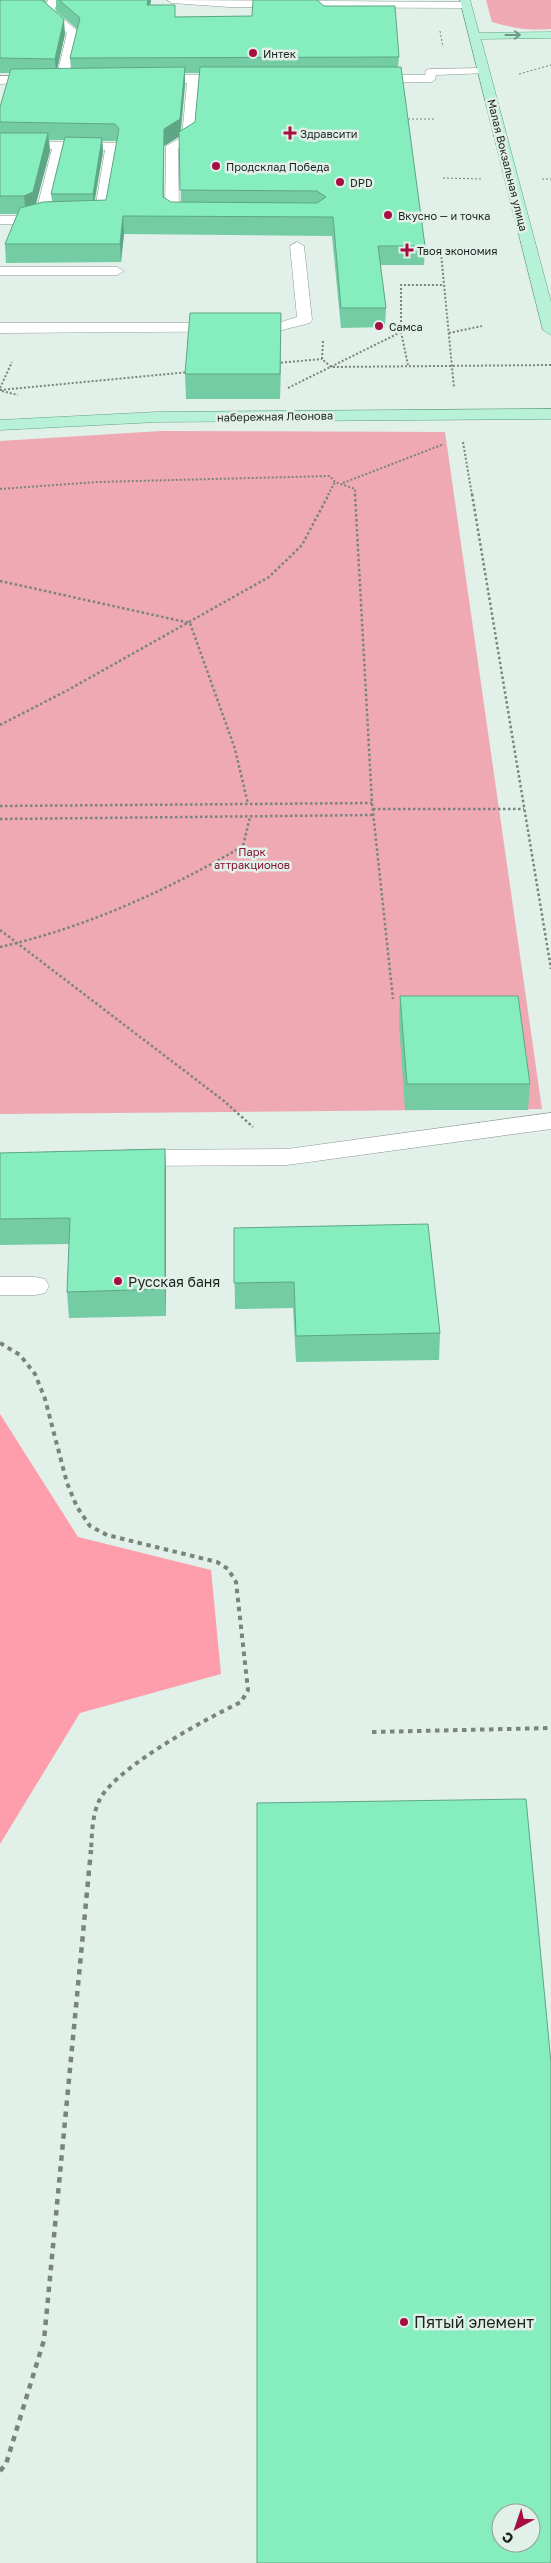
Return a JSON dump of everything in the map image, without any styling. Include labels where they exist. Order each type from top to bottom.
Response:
[{"type":"main road","name":"Малая Вокзальная улица","points":[[465,3],[551,330]]},
{"type":"main road","points":[[475,36],[551,35]]},
{"type":"main road","name":"набережная Леонова","points":[[0,425],[157,417],[551,414]]},
{"type":"street","points":[[53,0],[48,13],[73,32],[62,79]]},
{"type":"street","points":[[172,0],[229,4],[435,5],[465,3]]},
{"type":"street","points":[[355,79],[431,78],[430,72],[484,71]]},
{"type":"street","points":[[0,80],[100,79]]},
{"type":"street","points":[[138,79],[253,79]]},
{"type":"street","points":[[193,79],[188,139],[172,146],[172,214],[210,214]]},
{"type":"street","points":[[0,145],[112,146],[101,214],[42,214],[28,220],[0,220]]},
{"type":"street","points":[[42,214],[59,146]]},
{"type":"street","points":[[0,328],[278,326],[305,320],[297,246]]},
{"type":"street","points":[[0,271],[117,271]]},
{"type":"street","points":[[99,1158],[287,1157],[551,1122]]},
{"type":"street","points":[[0,1286],[35,1286]]},
{"type":"path","points":[[435,5],[449,72]]},
{"type":"path","points":[[519,74],[551,65]]},
{"type":"path","points":[[397,119],[436,119]]},
{"type":"path","points":[[441,253],[457,414],[551,969]]},
{"type":"path","points":[[408,365],[401,332],[401,286],[444,285]]},
{"type":"path","points":[[449,333],[482,326]]},
{"type":"path","points":[[281,393],[294,383],[401,332]]},
{"type":"path","points":[[273,364],[322,359]]},
{"type":"path","points":[[12,362],[0,389],[195,371]]},
{"type":"path","points":[[331,366],[551,365]]},
{"type":"path","points":[[342,483],[462,437]]},
{"type":"path","points":[[0,489],[97,482],[330,476],[335,482],[355,489],[372,803],[393,999]]},
{"type":"path","points":[[0,725],[190,623],[268,577],[302,545],[335,482]]},
{"type":"path","points":[[0,581],[190,623]]},
{"type":"path","points":[[190,623],[236,750],[248,804]]},
{"type":"path","points":[[0,806],[372,803]]},
{"type":"path","points":[[373,810],[524,808]]},
{"type":"path","points":[[0,819],[374,815]]},
{"type":"path","points":[[0,947],[19,943],[108,915],[183,882],[243,846],[250,817]]},
{"type":"path","points":[[0,930],[224,1101],[287,1157]]},
{"type":"path","points":[[0,1343],[10,1346],[29,1365],[48,1407],[68,1484],[76,1507],[91,1527],[107,1534],[217,1562],[228,1570],[236,1582],[248,1690],[241,1702],[155,1752],[120,1777],[101,1797],[94,1817],[44,2340],[6,2464],[0,2471]]},
{"type":"path","points":[[372,1732],[551,1728]]},
{"type":"green space","points":[[486,0],[551,0],[551,29],[536,30],[492,22]]},
{"type":"green space","name":"Парк аттракционов","points":[[161,431],[445,432],[542,1109],[0,1114],[0,441]]},
{"type":"shaded area","points":[[0,1414],[78,1537],[211,1570],[221,1674],[80,1713],[0,1844]]},
{"type":"building","points":[[0,0],[42,0],[64,19],[55,59],[0,58]]},
{"type":"building","points":[[59,0],[148,0],[147,5],[175,5],[175,17],[252,16],[253,0],[317,0],[324,6],[395,6],[399,57],[70,58],[80,18]]},
{"type":"building","points":[[185,67],[180,119],[164,129],[163,197],[171,202],[317,203],[326,197],[317,191],[180,190],[179,132],[195,122],[200,67],[401,67],[425,246],[378,246],[386,308],[341,308],[333,217],[123,216],[120,244],[5,244],[20,208],[43,202],[106,200],[119,129],[115,124],[0,122],[0,107],[11,69]]},
{"type":"building","points":[[0,133],[48,133],[33,192],[24,196],[0,196]]},
{"type":"building","points":[[65,137],[102,138],[93,194],[51,194]]},
{"type":"building","points":[[190,313],[281,313],[280,374],[185,374]]},
{"type":"building","points":[[400,996],[518,996],[530,1084],[407,1084]]},
{"type":"building","name":"Русская баня","points":[[165,1149],[165,1289],[67,1292],[70,1218],[0,1219],[0,1153]]},
{"type":"building","points":[[428,1224],[440,1333],[296,1336],[294,1282],[234,1283],[234,1228]]},
{"type":"building","name":"Пятый элемент","points":[[526,1799],[551,2063],[551,2563],[257,2563],[257,1803]]},
{"type":"place","name":"Интек","points":[[253,53]]},
{"type":"place","name":"Здравсити","points":[[290,133]]},
{"type":"place","name":"Продсклад Победа","points":[[216,166]]},
{"type":"place","name":"DPD","points":[[340,182]]},
{"type":"place","name":"Вкусно — и точка","points":[[388,215]]},
{"type":"place","name":"Твоя экономия","points":[[407,250]]},
{"type":"place","name":"Самса","points":[[379,326]]},
{"type":"place","name":"Русская баня","points":[[118,1281]]},
{"type":"place","name":"Пятый элемент","points":[[404,2322]]}]
